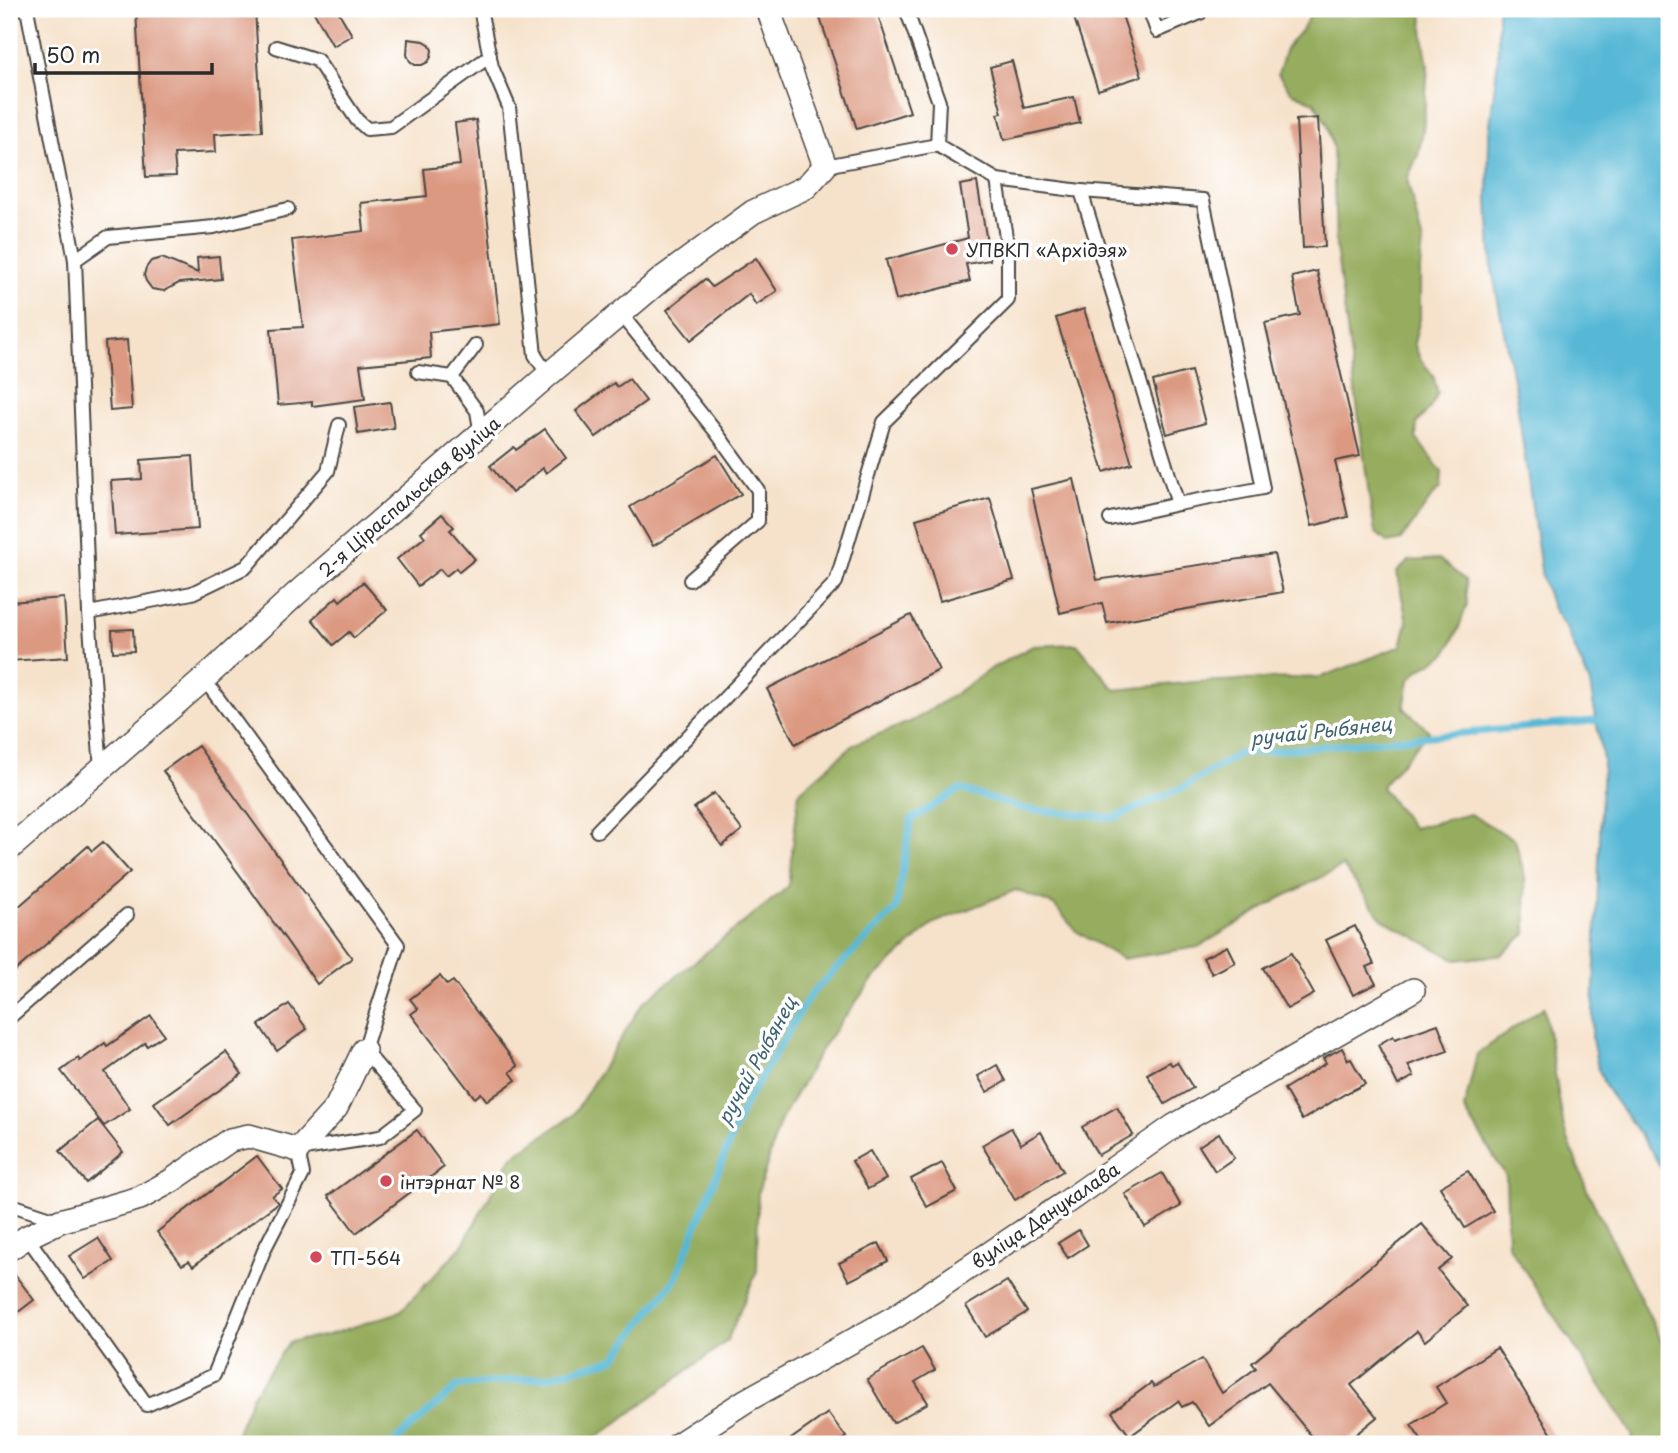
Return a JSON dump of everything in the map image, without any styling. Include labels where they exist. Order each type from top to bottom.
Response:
[{"type":"street","points":[[768,9],[825,166]]},
{"type":"street","name":"2-я Ціраспальская вуліца","points":[[9,849],[204,679],[296,594],[664,277],[753,212],[806,187],[825,166]]},
{"type":"street","name":"вуліца Данукалава","points":[[679,1444],[747,1400],[895,1317],[1174,1126],[1413,990]]},
{"type":"street","points":[[14,1244],[60,1222],[140,1198],[171,1181],[230,1140],[249,1136],[298,1150],[336,1108],[364,1050]]},
{"type":"lane","points":[[27,9],[75,260],[89,613],[101,769]]},
{"type":"lane","points":[[480,9],[492,67],[509,107],[536,355],[548,375]]},
{"type":"lane","points":[[906,9],[939,102],[937,145]]},
{"type":"lane","points":[[1149,9],[1157,31],[1200,13],[1198,9]]},
{"type":"lane","points":[[276,47],[317,60],[357,120],[366,129],[391,127],[490,57]]},
{"type":"lane","points":[[825,166],[937,145],[997,180],[1081,191],[1203,200],[1263,488],[1110,519]]},
{"type":"lane","points":[[597,831],[836,582],[884,422],[1008,300],[1008,250],[997,180]]},
{"type":"lane","points":[[1081,191],[1178,504]]},
{"type":"lane","points":[[75,260],[108,237],[214,227],[288,209]]},
{"type":"lane","points":[[621,314],[716,432],[758,490],[758,521],[690,580]]},
{"type":"lane","points":[[452,377],[476,345]]},
{"type":"lane","points":[[418,372],[452,377],[477,411],[481,435]]},
{"type":"lane","points":[[89,613],[192,593],[246,567],[328,471],[339,425]]},
{"type":"lane","points":[[14,1244],[147,1405],[214,1375],[265,1248],[303,1174],[298,1150],[380,1137],[415,1110],[364,1050],[398,945],[204,679]]},
{"type":"lane","points":[[9,1018],[127,915]]},
{"type":"lane","points":[[9,1204],[60,1222]]},
{"type":"green space","points":[[1313,9],[1422,9],[1428,66],[1423,131],[1418,155],[1407,179],[1423,243],[1420,319],[1414,343],[1420,359],[1433,375],[1438,393],[1417,423],[1416,438],[1442,472],[1441,488],[1401,540],[1388,543],[1375,532],[1371,509],[1336,247],[1333,148],[1327,124],[1314,102],[1291,92],[1278,74],[1286,48],[1303,28]]},
{"type":"green space","points":[[1439,559],[1465,580],[1467,604],[1446,654],[1419,670],[1409,680],[1404,708],[1429,731],[1381,787],[1413,828],[1470,814],[1515,840],[1525,878],[1526,934],[1501,955],[1456,960],[1382,919],[1343,866],[1281,898],[1198,947],[1122,959],[1076,931],[1054,905],[1016,890],[934,923],[874,978],[823,1046],[780,1122],[758,1193],[757,1271],[727,1341],[602,1434],[584,1444],[232,1444],[252,1396],[289,1342],[328,1335],[400,1312],[462,1246],[511,1158],[573,1115],[643,1003],[788,887],[799,792],[854,744],[912,721],[990,669],[1033,646],[1077,644],[1115,690],[1195,682],[1322,677],[1401,646],[1407,622],[1397,572],[1409,561]]},
{"type":"green space","points":[[1544,1007],[1564,1129],[1588,1192],[1669,1356],[1669,1444],[1633,1444],[1632,1434],[1508,1245],[1506,1176],[1464,1109],[1477,1054]]},
{"type":"water","points":[[1498,9],[1669,9],[1669,1181],[1650,1149],[1605,1086],[1592,1039],[1603,760],[1590,684],[1567,630],[1552,607],[1542,577],[1516,395],[1492,269],[1488,201],[1489,132],[1498,59]]},
{"type":"building","points":[[255,9],[262,131],[215,134],[216,152],[174,154],[176,176],[146,177],[136,11]]},
{"type":"building","points":[[312,9],[337,9],[352,35],[333,46]]},
{"type":"building","points":[[817,9],[876,9],[910,112],[857,129]]},
{"type":"building","points":[[1071,9],[1120,9],[1142,76],[1098,90]]},
{"type":"building","points":[[408,39],[429,44],[432,50],[428,62],[415,65],[410,61],[407,55]]},
{"type":"building","points":[[1012,61],[1024,108],[1074,97],[1080,123],[1004,140],[998,114],[1002,113],[990,67]]},
{"type":"building","points":[[1318,118],[1325,247],[1303,248],[1296,120]]},
{"type":"building","points":[[476,120],[500,324],[429,332],[431,358],[360,365],[365,399],[312,406],[312,402],[278,405],[271,329],[303,327],[292,240],[364,231],[361,203],[427,196],[424,169],[460,165],[455,123]]},
{"type":"building","points":[[977,182],[990,260],[966,264],[970,281],[896,300],[886,260],[968,238],[960,185]]},
{"type":"building","points":[[219,256],[221,279],[179,283],[164,291],[152,289],[144,275],[151,261],[162,258],[198,273],[197,258]]},
{"type":"building","points":[[756,258],[777,291],[756,305],[749,294],[691,340],[667,310],[705,279],[712,287]]},
{"type":"building","points":[[1317,271],[1360,456],[1335,461],[1348,517],[1312,526],[1265,323],[1300,315],[1292,277]]},
{"type":"building","points":[[1084,309],[1132,463],[1104,472],[1056,318]]},
{"type":"building","points":[[127,340],[132,409],[110,411],[105,342]]},
{"type":"building","points":[[1191,371],[1205,423],[1167,434],[1153,381]]},
{"type":"building","points":[[629,379],[646,401],[596,437],[576,411],[614,383],[617,387]]},
{"type":"building","points":[[390,402],[394,428],[358,434],[354,407]]},
{"type":"building","points":[[545,429],[566,458],[546,473],[543,468],[512,493],[490,466],[514,447],[516,450]]},
{"type":"building","points":[[717,455],[741,494],[653,546],[630,507]]},
{"type":"building","points":[[193,456],[198,529],[115,535],[111,481],[142,479],[141,460]]},
{"type":"building","points":[[1074,479],[1097,580],[1274,554],[1283,592],[1107,623],[1102,603],[1060,613],[1031,489]]},
{"type":"building","points":[[990,498],[1014,580],[940,601],[916,519]]},
{"type":"building","points":[[442,514],[454,527],[450,530],[475,559],[459,572],[456,568],[446,576],[440,569],[418,586],[397,559],[425,537],[421,532]]},
{"type":"building","points":[[363,582],[387,610],[354,638],[349,632],[333,645],[312,619],[337,597],[340,601]]},
{"type":"building","points":[[64,598],[68,657],[9,661],[9,602]]},
{"type":"building","points":[[911,615],[939,670],[795,744],[767,689]]},
{"type":"building","points":[[133,629],[134,651],[113,652],[112,630]]},
{"type":"building","points":[[198,746],[352,958],[317,984],[163,771]]},
{"type":"building","points":[[714,793],[742,830],[722,846],[694,808]]},
{"type":"building","points":[[103,842],[130,872],[9,976],[9,915],[88,846],[92,851]]},
{"type":"building","points":[[1355,926],[1374,964],[1367,967],[1376,984],[1353,995],[1326,940]]},
{"type":"building","points":[[1227,946],[1235,962],[1212,974],[1203,958]]},
{"type":"building","points":[[1291,953],[1314,994],[1287,1009],[1263,968]]},
{"type":"building","points":[[440,976],[447,985],[453,981],[518,1066],[510,1072],[516,1080],[487,1101],[481,1093],[475,1098],[411,1014],[418,1009],[410,999]]},
{"type":"building","points":[[289,1004],[307,1029],[277,1051],[259,1025]]},
{"type":"building","points":[[151,1016],[164,1035],[147,1046],[145,1043],[105,1072],[130,1109],[104,1126],[61,1071],[105,1043],[107,1046]]},
{"type":"building","points":[[1438,1024],[1448,1051],[1408,1065],[1414,1076],[1398,1085],[1378,1045],[1393,1036],[1395,1039]]},
{"type":"building","points":[[1342,1048],[1365,1084],[1302,1120],[1284,1089],[1326,1063],[1323,1058]]},
{"type":"building","points":[[226,1052],[242,1074],[170,1125],[154,1103]]},
{"type":"building","points":[[1169,1062],[1172,1065],[1177,1062],[1193,1088],[1165,1104],[1147,1074]]},
{"type":"building","points":[[997,1065],[1006,1081],[987,1092],[978,1076]]},
{"type":"building","points":[[1117,1107],[1133,1135],[1098,1155],[1082,1127]]},
{"type":"building","points":[[98,1120],[123,1152],[86,1183],[60,1151]]},
{"type":"building","points":[[1011,1128],[1021,1144],[1041,1132],[1063,1171],[1015,1200],[982,1145]]},
{"type":"building","name":"інтэрнат № 8","points":[[417,1130],[444,1167],[356,1233],[328,1196]]},
{"type":"building","points":[[1219,1133],[1234,1158],[1215,1171],[1199,1146]]},
{"type":"building","points":[[870,1151],[886,1179],[868,1189],[852,1161]]},
{"type":"building","points":[[257,1156],[282,1189],[272,1196],[278,1203],[193,1266],[189,1261],[182,1265],[157,1232]]},
{"type":"building","points":[[942,1163],[957,1191],[927,1207],[911,1179]]},
{"type":"building","points":[[1468,1171],[1493,1211],[1465,1228],[1440,1187]]},
{"type":"building","points":[[1162,1173],[1181,1206],[1145,1227],[1125,1194]]},
{"type":"building","points":[[1422,1224],[1452,1259],[1438,1270],[1467,1306],[1425,1341],[1417,1331],[1351,1385],[1377,1417],[1344,1444],[1318,1444],[1268,1383],[1209,1426],[1192,1402],[1182,1407],[1178,1401],[1130,1436],[1112,1412],[1151,1383],[1154,1387],[1202,1359],[1222,1393],[1256,1368],[1252,1363]]},
{"type":"building","points":[[1079,1230],[1088,1245],[1068,1258],[1058,1243]]},
{"type":"building","points":[[98,1238],[113,1261],[85,1279],[69,1256]]},
{"type":"building","points":[[879,1243],[888,1261],[849,1281],[839,1263]]},
{"type":"building","points":[[9,1267],[34,1300],[9,1319]]},
{"type":"building","points":[[1007,1281],[1027,1312],[985,1337],[966,1306]]},
{"type":"building","points":[[922,1348],[935,1370],[915,1382],[928,1403],[893,1423],[867,1379]]},
{"type":"building","points":[[1497,1348],[1558,1444],[1424,1444],[1411,1425],[1446,1403],[1436,1387]]},
{"type":"building","points":[[828,1413],[846,1437],[836,1444],[784,1444]]},
{"type":"waterway","name":"ручай Рыбянец","points":[[394,1444],[458,1386],[546,1377],[614,1359],[676,1278],[743,1108],[810,995],[896,909],[911,820],[960,789],[1025,809],[1114,818],[1186,786],[1239,754],[1603,720]]},
{"type":"place","name":"УПВКП «Архідэя»","points":[[952,249]]},
{"type":"place","name":"інтэрнат № 8","points":[[386,1181]]},
{"type":"place","name":"ТП-564","points":[[316,1257]]}]
